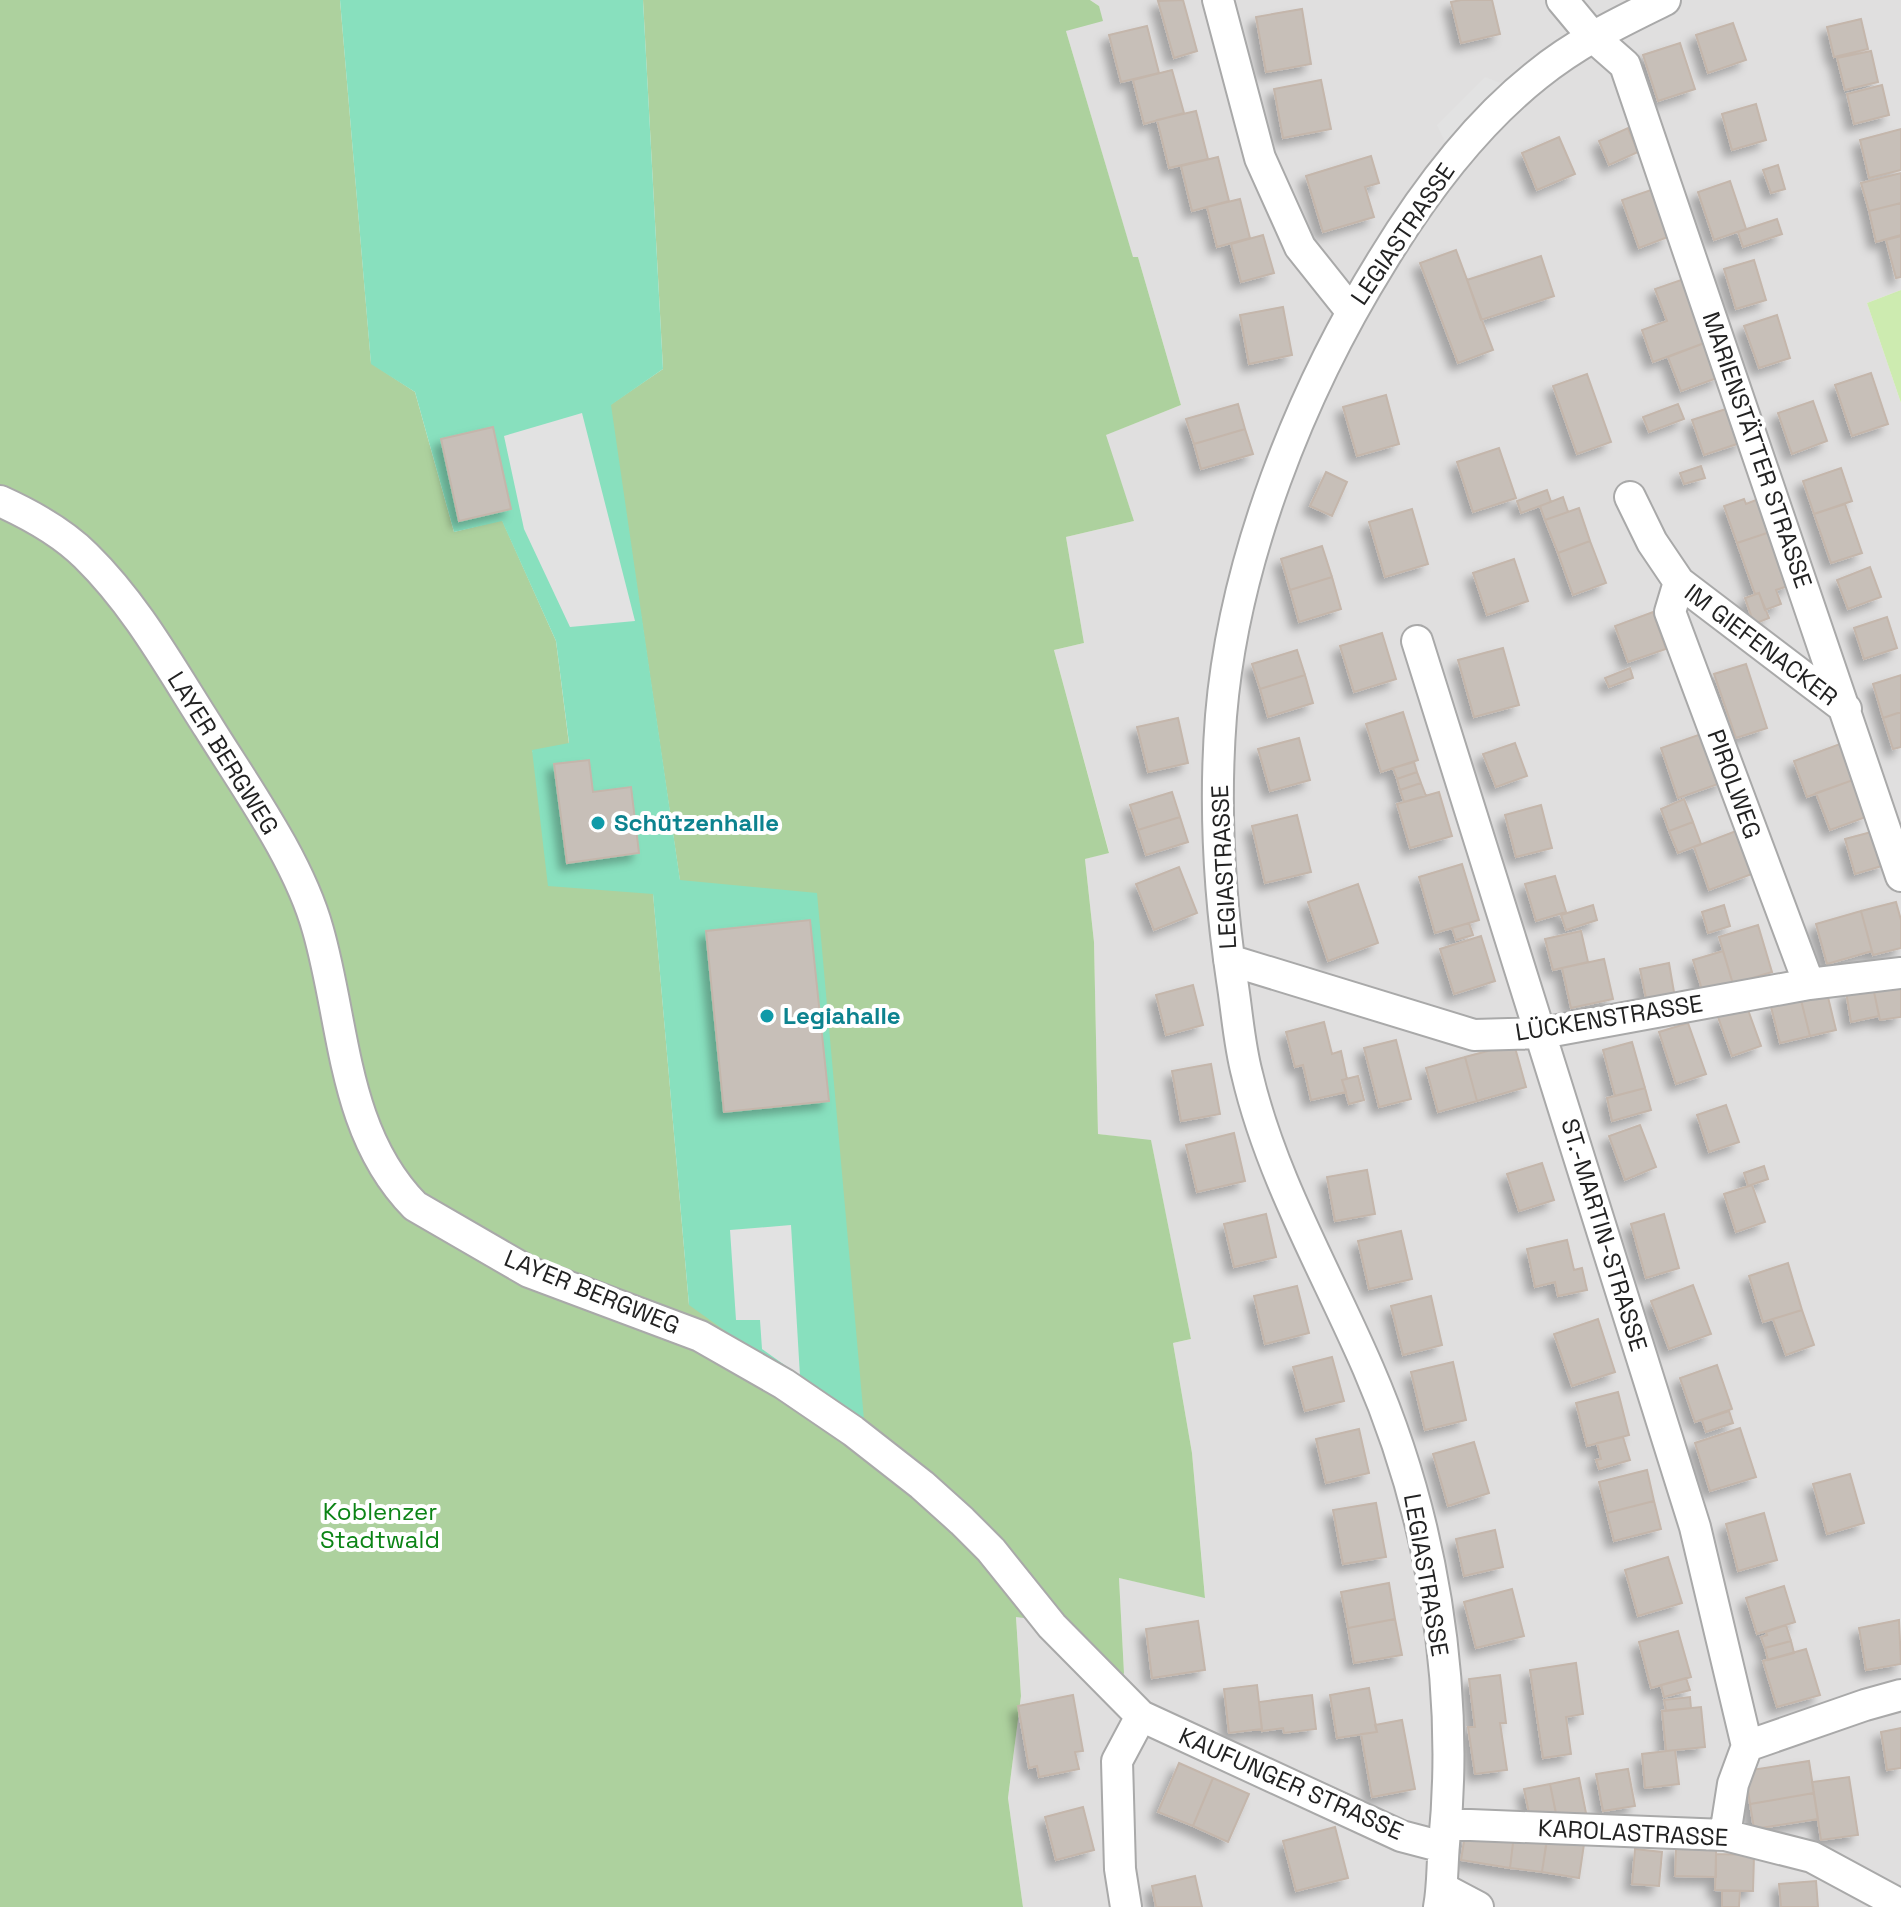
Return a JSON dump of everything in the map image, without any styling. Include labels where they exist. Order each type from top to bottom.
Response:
[{"type":"street","points":[[1218,0],[1260,158],[1300,247],[1351,311]]},
{"type":"street","name":"MARIENSTÄTTER STRASSE","points":[[1562,0],[1592,36],[1625,65],[1901,876]]},
{"type":"street","name":"LEGIASTRASSE","points":[[1441,1898],[1448,1750],[1444,1672],[1420,1516],[1397,1442],[1370,1372],[1260,1122],[1246,1071],[1221,899],[1221,713],[1240,604],[1282,461],[1315,383],[1351,311],[1412,213],[1454,158],[1537,75],[1592,36],[1665,0]]},
{"type":"street","name":"IM GIEFENACKER","points":[[1630,497],[1652,542],[1679,582],[1846,709]]},
{"type":"street","name":"LAYER BERGWEG","points":[[0,501],[32,515],[84,554],[128,601],[261,811],[302,887],[317,926],[353,1095],[366,1135],[400,1191],[436,1220],[529,1272],[700,1336],[784,1384],[853,1431],[962,1521],[991,1550],[1052,1626],[1141,1716]]},
{"type":"street","name":"PIROLWEG","points":[[1679,582],[1670,612],[1809,984]]},
{"type":"street","name":"ST.-MARTIN-STRASSE","points":[[1417,641],[1695,1527],[1747,1746]]},
{"type":"street","name":"LÜCKENSTRASSE","points":[[1229,960],[1474,1035],[1542,1033],[1809,984],[1901,973]]},
{"type":"street","points":[[1725,1835],[1733,1784],[1747,1746],[1901,1695]]},
{"type":"street","points":[[1126,1907],[1120,1869],[1117,1761],[1141,1716]]},
{"type":"street","name":"KAUFUNGER STRASSE","points":[[1141,1716],[1401,1836],[1445,1835]]},
{"type":"street","name":"KAROLASTRASSE","points":[[1445,1835],[1725,1835],[1812,1857],[1901,1905]]},
{"type":"street","points":[[1441,1898],[1478,1907]]},
{"type":"shaded area","points":[[1090,0],[1901,0],[1901,290],[1867,303],[1901,403],[1901,1907],[1023,1907],[1008,1798],[1021,1696],[1016,1616],[1032,1618],[1124,1673],[1119,1578],[1205,1597],[1192,1453],[1173,1343],[1191,1339],[1151,1141],[1098,1134],[1094,942],[1085,859],[1109,852],[1054,650],[1084,643],[1066,537],[1134,521],[1105,435],[1181,405],[1138,257],[1133,258],[1066,31],[1099,6]]},
{"type":"shaded area","points":[[1485,77],[1511,87],[1450,152],[1437,125]]},
{"type":"shaded area","points":[[582,413],[635,621],[570,627],[524,529],[504,436]]},
{"type":"shaded area","points":[[791,1225],[800,1376],[762,1349],[760,1320],[736,1320],[730,1230]]},
{"type":"green space","name":"Koblenzer Stadtwald","points":[[0,0],[340,0],[371,363],[415,392],[454,532],[502,520],[556,641],[569,744],[532,751],[653,893],[689,1305],[817,894],[680,881],[610,405],[663,369],[643,0],[1090,0],[1099,6],[1103,21],[1066,31],[1181,405],[1106,435],[1134,521],[1066,537],[1084,643],[1054,650],[1109,853],[1085,859],[1094,942],[1098,1134],[1151,1140],[1191,1339],[1173,1343],[1192,1453],[1205,1598],[1119,1578],[1124,1673],[1110,1701],[1032,1619],[1016,1617],[1021,1696],[1008,1798],[1023,1907],[0,1907]]},
{"type":"green space","points":[[340,0],[643,0],[663,369],[611,405],[680,880],[817,893],[865,1431],[689,1305],[653,894],[548,886],[532,750],[569,743],[556,641],[502,521],[454,532],[415,392],[371,364]]},
{"type":"green space","points":[[1901,290],[1901,403],[1867,303]]},
{"type":"building","points":[[1183,0],[1197,51],[1174,58],[1158,1]]},
{"type":"building","points":[[1492,0],[1500,34],[1461,43],[1451,2]]},
{"type":"building","points":[[1302,9],[1311,64],[1266,72],[1256,17]]},
{"type":"building","points":[[1861,19],[1868,49],[1834,57],[1827,27]]},
{"type":"building","points":[[1733,23],[1746,60],[1708,73],[1696,35]]},
{"type":"building","points":[[1147,26],[1159,73],[1121,82],[1109,35]]},
{"type":"building","points":[[1680,43],[1695,89],[1658,101],[1643,55]]},
{"type":"building","points":[[1871,51],[1878,82],[1845,90],[1837,58]]},
{"type":"building","points":[[1172,70],[1184,113],[1144,124],[1133,80]]},
{"type":"building","points":[[1321,80],[1331,129],[1283,138],[1274,89]]},
{"type":"building","points":[[1882,85],[1889,115],[1854,124],[1847,94]]},
{"type":"building","points":[[1756,104],[1766,140],[1732,150],[1722,114]]},
{"type":"building","points":[[1196,111],[1208,159],[1169,168],[1157,120]]},
{"type":"building","points":[[1628,128],[1638,152],[1609,165],[1599,141]]},
{"type":"building","points":[[1901,129],[1901,170],[1869,178],[1860,140]]},
{"type":"building","points":[[1559,137],[1575,174],[1537,190],[1522,153]]},
{"type":"building","points":[[1371,156],[1379,183],[1365,187],[1374,217],[1323,232],[1306,176]]},
{"type":"building","points":[[1218,157],[1229,201],[1192,211],[1181,166]]},
{"type":"building","points":[[1778,165],[1785,189],[1771,193],[1763,170]]},
{"type":"building","points":[[1901,173],[1901,203],[1869,211],[1861,183]]},
{"type":"building","points":[[1730,181],[1746,229],[1714,240],[1698,192]]},
{"type":"building","points":[[1651,190],[1668,237],[1639,248],[1622,200]]},
{"type":"building","points":[[1240,199],[1250,238],[1217,247],[1207,207]]},
{"type":"building","points":[[1901,203],[1901,235],[1876,242],[1869,211]]},
{"type":"building","points":[[1777,219],[1782,234],[1743,247],[1738,232]]},
{"type":"building","points":[[1263,235],[1274,273],[1241,282],[1231,244]]},
{"type":"building","points":[[1901,236],[1901,277],[1896,278],[1886,240]]},
{"type":"building","points":[[1456,250],[1493,350],[1458,363],[1420,263]]},
{"type":"building","points":[[1541,256],[1554,296],[1481,320],[1467,280]]},
{"type":"building","points":[[1754,260],[1766,300],[1736,309],[1724,269]]},
{"type":"building","points":[[1684,279],[1707,342],[1653,362],[1642,330],[1667,321],[1655,289]]},
{"type":"building","points":[[1283,307],[1292,355],[1249,364],[1240,315]]},
{"type":"building","points":[[1777,315],[1790,358],[1759,368],[1744,326]]},
{"type":"building","points":[[1707,342],[1720,377],[1681,391],[1668,357]]},
{"type":"building","points":[[1871,373],[1888,424],[1852,436],[1835,385]]},
{"type":"building","points":[[1587,374],[1611,442],[1577,454],[1553,386]]},
{"type":"building","points":[[1386,395],[1399,444],[1357,456],[1343,407]]},
{"type":"building","points":[[1813,401],[1827,441],[1792,454],[1778,413]]},
{"type":"building","points":[[1238,404],[1245,429],[1194,444],[1186,419]]},
{"type":"building","points":[[1678,404],[1684,419],[1649,432],[1643,417]]},
{"type":"building","points":[[1732,407],[1743,442],[1704,455],[1692,420]]},
{"type":"building","points":[[493,427],[511,509],[459,521],[441,439]]},
{"type":"building","points":[[1245,429],[1253,454],[1201,469],[1194,444]]},
{"type":"building","points":[[1499,448],[1516,498],[1473,512],[1457,462]]},
{"type":"building","points":[[1701,466],[1705,478],[1684,484],[1680,473]]},
{"type":"building","points":[[1841,468],[1852,501],[1814,514],[1803,481]]},
{"type":"building","points":[[1326,472],[1347,482],[1332,516],[1310,506]]},
{"type":"building","points":[[1547,490],[1551,502],[1521,513],[1517,501]]},
{"type":"building","points":[[1563,497],[1568,512],[1545,520],[1540,506]]},
{"type":"building","points":[[1761,498],[1773,531],[1737,543],[1724,506],[1744,499],[1746,504]]},
{"type":"building","points":[[1845,504],[1862,553],[1831,563],[1814,514]]},
{"type":"building","points":[[1579,508],[1590,541],[1558,553],[1545,520]]},
{"type":"building","points":[[1412,509],[1428,564],[1385,577],[1369,522]]},
{"type":"building","points":[[1773,531],[1791,585],[1776,590],[1781,604],[1765,610],[1759,593],[1755,594],[1737,543]]},
{"type":"building","points":[[1590,541],[1606,583],[1573,595],[1558,553]]},
{"type":"building","points":[[1322,546],[1332,577],[1290,590],[1281,559]]},
{"type":"building","points":[[1514,559],[1528,601],[1487,615],[1473,573]]},
{"type":"building","points":[[1870,567],[1881,597],[1848,609],[1837,580]]},
{"type":"building","points":[[1332,577],[1341,609],[1299,622],[1290,590]]},
{"type":"building","points":[[1759,593],[1769,618],[1754,624],[1745,598]]},
{"type":"building","points":[[1653,612],[1666,649],[1628,662],[1615,626]]},
{"type":"building","points":[[1887,617],[1897,648],[1864,659],[1854,628]]},
{"type":"building","points":[[1382,633],[1396,679],[1354,692],[1340,646]]},
{"type":"building","points":[[1503,648],[1519,705],[1474,717],[1458,660]]},
{"type":"building","points":[[1297,650],[1305,675],[1260,689],[1252,664]]},
{"type":"building","points":[[1746,664],[1767,728],[1736,738],[1714,674]]},
{"type":"building","points":[[1630,668],[1633,678],[1609,687],[1605,678]]},
{"type":"building","points":[[1305,675],[1313,703],[1268,717],[1260,689]]},
{"type":"building","points":[[1901,675],[1901,712],[1883,718],[1873,684]]},
{"type":"building","points":[[1403,712],[1418,760],[1381,772],[1366,724]]},
{"type":"building","points":[[1901,712],[1901,747],[1893,749],[1883,718]]},
{"type":"building","points":[[1178,718],[1188,763],[1148,772],[1137,727]]},
{"type":"building","points":[[1707,732],[1724,782],[1678,798],[1661,748]]},
{"type":"building","points":[[1299,738],[1310,780],[1270,791],[1258,749]]},
{"type":"building","points":[[1515,743],[1527,776],[1496,787],[1483,754]]},
{"type":"building","points":[[1840,744],[1853,780],[1807,797],[1794,761]]},
{"type":"building","name":"Schützenhalle","points":[[589,760],[593,792],[631,787],[639,853],[567,863],[554,764]]},
{"type":"building","points":[[1414,762],[1417,772],[1397,779],[1393,768]]},
{"type":"building","points":[[1417,772],[1421,783],[1400,790],[1397,779]]},
{"type":"building","points":[[1853,780],[1866,817],[1830,830],[1816,793]]},
{"type":"building","points":[[1421,783],[1426,796],[1404,802],[1400,790]]},
{"type":"building","points":[[1172,792],[1180,817],[1138,830],[1130,805]]},
{"type":"building","points":[[1439,792],[1452,836],[1410,848],[1397,804]]},
{"type":"building","points":[[1684,799],[1693,822],[1669,831],[1661,809]]},
{"type":"building","points":[[1541,805],[1552,848],[1516,857],[1505,815]]},
{"type":"building","points":[[1297,815],[1311,872],[1265,883],[1252,826]]},
{"type":"building","points":[[1180,817],[1188,842],[1146,855],[1138,830]]},
{"type":"building","points":[[1693,822],[1701,844],[1678,853],[1669,831]]},
{"type":"building","points":[[1736,831],[1752,874],[1709,890],[1694,847]]},
{"type":"building","points":[[1875,831],[1885,865],[1855,874],[1845,839]]},
{"type":"building","points":[[1462,864],[1479,920],[1435,933],[1419,877]]},
{"type":"building","points":[[1179,867],[1197,913],[1154,930],[1136,884]]},
{"type":"building","points":[[1555,876],[1566,912],[1536,921],[1525,884]]},
{"type":"building","points":[[1358,884],[1378,943],[1328,961],[1308,902]]},
{"type":"building","points":[[1896,902],[1901,920],[1901,948],[1873,955],[1861,911]]},
{"type":"building","points":[[1593,905],[1597,920],[1566,930],[1561,915]]},
{"type":"building","points":[[1724,905],[1730,926],[1708,933],[1702,912]]},
{"type":"building","points":[[1861,911],[1872,951],[1827,964],[1816,924]]},
{"type":"building","name":"Legiahalle","points":[[810,920],[829,1101],[724,1112],[706,931]]},
{"type":"building","points":[[1469,923],[1473,935],[1456,940],[1452,928]]},
{"type":"building","points":[[1758,925],[1772,972],[1733,984],[1719,937]]},
{"type":"building","points":[[1581,931],[1588,962],[1553,970],[1545,939]]},
{"type":"building","points":[[1481,936],[1495,981],[1454,994],[1440,949]]},
{"type":"building","points":[[1723,951],[1733,984],[1703,993],[1693,960]]},
{"type":"building","points":[[1604,959],[1613,999],[1571,1008],[1562,968]]},
{"type":"building","points":[[1669,963],[1675,998],[1647,1003],[1640,969]]},
{"type":"building","points":[[1901,984],[1901,1017],[1880,1020],[1873,987]]},
{"type":"building","points":[[1193,985],[1203,1025],[1166,1035],[1156,995]]},
{"type":"building","points":[[1873,987],[1879,1016],[1851,1022],[1846,992]]},
{"type":"building","points":[[1827,993],[1836,1030],[1810,1036],[1801,1000]]},
{"type":"building","points":[[1801,1000],[1810,1036],[1780,1043],[1771,1007]]},
{"type":"building","points":[[1747,1007],[1761,1046],[1732,1056],[1718,1017]]},
{"type":"building","points":[[1324,1022],[1332,1054],[1341,1051],[1347,1079],[1342,1080],[1346,1092],[1311,1100],[1303,1065],[1295,1067],[1286,1032]]},
{"type":"building","points":[[1688,1023],[1706,1074],[1676,1084],[1659,1032]]},
{"type":"building","points":[[1396,1040],[1411,1099],[1379,1107],[1364,1048]]},
{"type":"building","points":[[1632,1042],[1645,1088],[1615,1096],[1603,1050]]},
{"type":"building","points":[[1514,1044],[1526,1087],[1477,1101],[1465,1057]]},
{"type":"building","points":[[1465,1057],[1477,1101],[1438,1112],[1426,1068]]},
{"type":"building","points":[[1211,1064],[1220,1114],[1181,1121],[1172,1071]]},
{"type":"building","points":[[1358,1076],[1364,1100],[1349,1104],[1342,1080]]},
{"type":"building","points":[[1645,1088],[1651,1110],[1612,1121],[1607,1098]]},
{"type":"building","points":[[1726,1105],[1739,1142],[1709,1152],[1697,1115]]},
{"type":"building","points":[[1640,1125],[1656,1167],[1625,1180],[1609,1136]]},
{"type":"building","points":[[1234,1133],[1245,1181],[1197,1192],[1186,1145]]},
{"type":"building","points":[[1542,1163],[1554,1200],[1519,1211],[1507,1174]]},
{"type":"building","points":[[1764,1166],[1768,1179],[1748,1186],[1744,1173]]},
{"type":"building","points":[[1367,1170],[1375,1214],[1335,1221],[1327,1177]]},
{"type":"building","points":[[1752,1185],[1765,1222],[1736,1232],[1724,1194]]},
{"type":"building","points":[[1266,1214],[1276,1257],[1234,1267],[1224,1224]]},
{"type":"building","points":[[1664,1214],[1679,1268],[1646,1278],[1631,1224]]},
{"type":"building","points":[[1401,1231],[1412,1279],[1369,1289],[1358,1241]]},
{"type":"building","points":[[1567,1240],[1574,1270],[1582,1268],[1587,1290],[1558,1296],[1555,1282],[1535,1287],[1527,1249]]},
{"type":"building","points":[[1788,1263],[1802,1310],[1763,1322],[1749,1276]]},
{"type":"building","points":[[1693,1285],[1711,1334],[1669,1349],[1651,1301]]},
{"type":"building","points":[[1297,1286],[1309,1333],[1265,1344],[1254,1296]]},
{"type":"building","points":[[1431,1296],[1442,1345],[1403,1355],[1391,1306]]},
{"type":"building","points":[[1802,1310],[1814,1345],[1786,1355],[1773,1319]]},
{"type":"building","points":[[1598,1319],[1615,1372],[1572,1386],[1554,1334]]},
{"type":"building","points":[[1332,1357],[1344,1401],[1305,1411],[1293,1367]]},
{"type":"building","points":[[1453,1362],[1466,1420],[1425,1430],[1411,1372]]},
{"type":"building","points":[[1717,1365],[1732,1409],[1695,1422],[1680,1378]]},
{"type":"building","points":[[1618,1392],[1629,1435],[1587,1446],[1576,1403]]},
{"type":"building","points":[[1729,1411],[1733,1423],[1706,1432],[1702,1420]]},
{"type":"building","points":[[1740,1428],[1756,1477],[1710,1491],[1695,1443]]},
{"type":"building","points":[[1359,1429],[1369,1473],[1326,1483],[1316,1439]]},
{"type":"building","points":[[1623,1437],[1630,1460],[1599,1469],[1596,1460],[1601,1459],[1597,1443]]},
{"type":"building","points":[[1474,1442],[1489,1493],[1448,1506],[1433,1454]]},
{"type":"building","points":[[1647,1470],[1654,1501],[1607,1513],[1599,1482]]},
{"type":"building","points":[[1850,1474],[1864,1523],[1827,1534],[1813,1484]]},
{"type":"building","points":[[1654,1501],[1661,1529],[1614,1541],[1607,1513]]},
{"type":"building","points":[[1376,1503],[1386,1557],[1343,1564],[1333,1510]]},
{"type":"building","points":[[1764,1513],[1777,1560],[1738,1571],[1726,1524]]},
{"type":"building","points":[[1495,1530],[1503,1567],[1464,1576],[1456,1539]]},
{"type":"building","points":[[1668,1557],[1682,1603],[1638,1616],[1625,1570]]},
{"type":"building","points":[[1389,1583],[1395,1619],[1348,1628],[1341,1592]]},
{"type":"building","points":[[1784,1586],[1795,1622],[1757,1634],[1746,1598]]},
{"type":"building","points":[[1512,1589],[1524,1636],[1476,1648],[1464,1602]]},
{"type":"building","points":[[1395,1619],[1402,1655],[1354,1663],[1348,1628]]},
{"type":"building","points":[[1899,1620],[1901,1664],[1866,1670],[1859,1628]]},
{"type":"building","points":[[1198,1621],[1205,1670],[1152,1678],[1146,1629]]},
{"type":"building","points":[[1786,1625],[1791,1641],[1765,1648],[1761,1637]]},
{"type":"building","points":[[1678,1631],[1691,1677],[1651,1688],[1639,1642]]},
{"type":"building","points":[[1791,1641],[1794,1653],[1768,1660],[1765,1648]]},
{"type":"building","points":[[1806,1649],[1820,1695],[1777,1707],[1763,1661]]},
{"type":"building","points":[[1576,1663],[1583,1714],[1566,1717],[1571,1754],[1543,1758],[1530,1670]]},
{"type":"building","points":[[1500,1675],[1506,1723],[1500,1723],[1507,1770],[1475,1774],[1468,1727],[1475,1727],[1469,1679]]},
{"type":"building","points":[[1686,1678],[1690,1690],[1664,1697],[1661,1685]]},
{"type":"building","points":[[1257,1685],[1262,1729],[1229,1733],[1224,1689]]},
{"type":"building","points":[[1369,1688],[1377,1732],[1337,1738],[1330,1695]]},
{"type":"building","points":[[1073,1695],[1083,1751],[1075,1752],[1079,1769],[1039,1777],[1037,1766],[1029,1768],[1018,1706]]},
{"type":"building","points":[[1312,1695],[1316,1729],[1284,1733],[1283,1728],[1262,1731],[1259,1702]]},
{"type":"building","points":[[1690,1697],[1691,1708],[1666,1711],[1664,1700]]},
{"type":"building","points":[[1701,1707],[1705,1747],[1666,1751],[1662,1711]]},
{"type":"building","points":[[1402,1720],[1415,1789],[1372,1797],[1361,1734],[1377,1732],[1375,1725]]},
{"type":"building","points":[[1901,1728],[1901,1768],[1887,1770],[1881,1732]]},
{"type":"building","points":[[1675,1750],[1679,1784],[1645,1788],[1642,1754]]},
{"type":"building","points":[[1809,1761],[1814,1793],[1750,1804],[1745,1771]]},
{"type":"building","points":[[1179,1763],[1213,1778],[1193,1826],[1158,1812]]},
{"type":"building","points":[[1628,1769],[1635,1806],[1603,1811],[1596,1774]]},
{"type":"building","points":[[1849,1777],[1858,1835],[1821,1840],[1812,1782]]},
{"type":"building","points":[[1213,1778],[1249,1794],[1228,1842],[1193,1826]]},
{"type":"building","points":[[1579,1778],[1586,1813],[1557,1819],[1550,1784]]},
{"type":"building","points":[[1550,1784],[1556,1813],[1530,1818],[1524,1789]]},
{"type":"building","points":[[1814,1793],[1818,1819],[1754,1829],[1750,1804]]},
{"type":"building","points":[[1083,1807],[1094,1850],[1056,1860],[1045,1817]]},
{"type":"building","points":[[1335,1827],[1348,1878],[1296,1891],[1283,1841]]},
{"type":"building","points":[[1465,1835],[1514,1835],[1510,1868],[1461,1860]]},
{"type":"building","points":[[1514,1835],[1547,1840],[1542,1872],[1510,1868]]},
{"type":"building","points":[[1547,1838],[1584,1844],[1579,1878],[1542,1872]]},
{"type":"building","points":[[1676,1847],[1716,1848],[1716,1877],[1675,1876]]},
{"type":"building","points":[[1635,1849],[1662,1852],[1659,1886],[1632,1884]]},
{"type":"building","points":[[1716,1854],[1754,1855],[1753,1891],[1715,1890]]},
{"type":"building","points":[[1195,1876],[1202,1907],[1156,1907],[1152,1886]]},
{"type":"building","points":[[1816,1881],[1818,1907],[1781,1907],[1779,1884]]},
{"type":"building","points":[[1722,1891],[1740,1891],[1739,1907],[1722,1907]]},
{"type":"place","name":"Schützenhalle","points":[[598,823]]},
{"type":"place","name":"Legiahalle","points":[[767,1016]]}]
